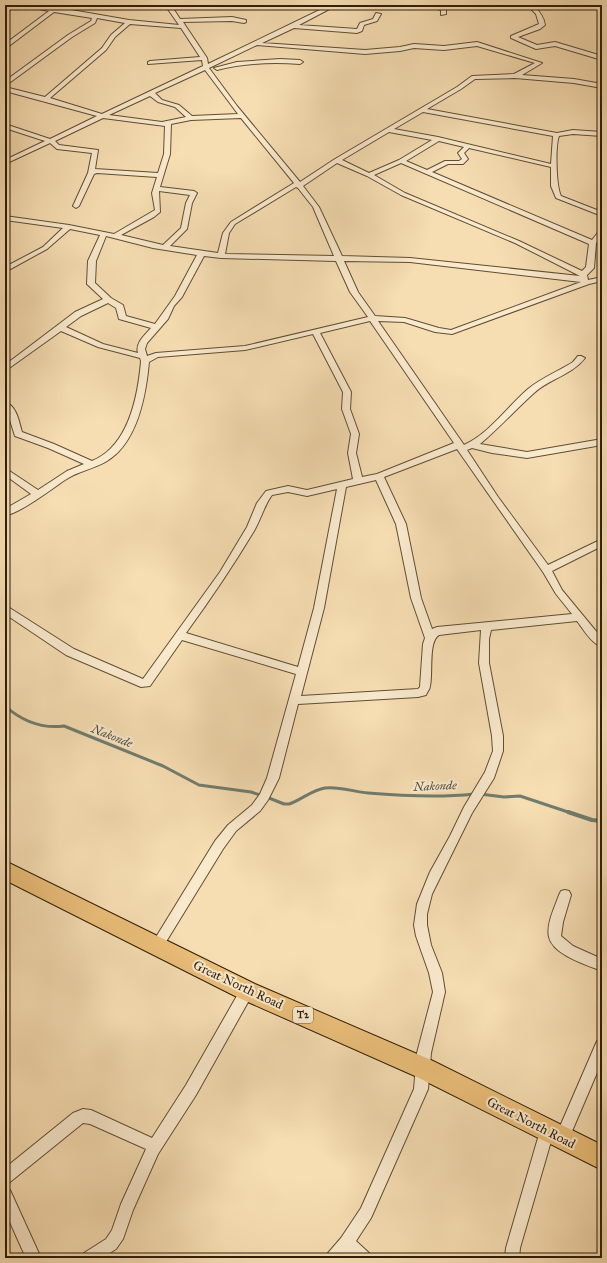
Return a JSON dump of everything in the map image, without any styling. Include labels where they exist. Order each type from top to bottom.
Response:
[{"type":"highway","name":"Great North Road","points":[[5,870],[247,991],[423,1068],[602,1158]]},
{"type":"street","points":[[5,12],[13,5]]},
{"type":"street","points":[[23,5],[129,22],[181,24],[232,19],[244,21]]},
{"type":"street","points":[[168,5],[204,58],[208,69],[243,116],[298,185],[304,190],[316,207],[354,292],[434,406],[499,505],[546,570],[559,592],[580,616],[591,633],[602,644]]},
{"type":"street","points":[[5,162],[151,93],[208,69],[334,5]]},
{"type":"street","points":[[427,5],[444,9],[443,14]]},
{"type":"street","points":[[530,5],[535,9],[542,20],[542,25],[513,38],[539,47],[556,44],[602,58]]},
{"type":"street","points":[[5,47],[54,10]]},
{"type":"street","points":[[293,26],[357,31],[360,30],[362,24],[373,21],[378,14]]},
{"type":"street","points":[[5,84],[70,36],[93,22],[95,16]]},
{"type":"street","points":[[46,99],[104,49],[113,36],[129,22]]},
{"type":"street","points":[[517,45],[524,42]]},
{"type":"street","points":[[257,44],[276,44],[368,52],[414,46],[442,48],[477,44],[539,63],[514,76]]},
{"type":"street","points":[[276,44],[276,53],[280,61]]},
{"type":"street","points":[[505,52],[511,48]]},
{"type":"street","points":[[150,63],[204,58]]},
{"type":"street","points":[[208,69],[231,64],[280,61],[300,62]]},
{"type":"street","points":[[220,256],[226,234],[233,223],[298,185],[336,160],[390,130],[475,77],[514,76],[574,81],[602,86]]},
{"type":"street","points":[[5,89],[46,99],[103,116],[168,125],[168,144],[155,197],[158,210],[156,213],[125,229],[115,236]]},
{"type":"street","points":[[151,93],[162,102],[180,108],[190,118]]},
{"type":"street","points":[[422,110],[557,135],[573,132],[602,134]]},
{"type":"street","points":[[162,124],[187,120],[190,118],[243,116]]},
{"type":"street","points":[[5,126],[51,141],[59,148],[96,151],[90,173],[76,206]]},
{"type":"street","points":[[390,130],[438,139],[553,166]]},
{"type":"street","points":[[557,135],[555,138],[553,166],[555,174],[555,190],[558,197],[602,214]]},
{"type":"street","points":[[369,175],[401,161],[438,139]]},
{"type":"street","points":[[427,172],[447,162],[461,163],[466,159],[461,153],[468,146]]},
{"type":"street","points":[[336,160],[369,175],[403,194],[511,240],[584,278]]},
{"type":"street","points":[[401,161],[593,243]]},
{"type":"street","points":[[90,173],[96,171],[160,175]]},
{"type":"street","points":[[156,189],[194,193],[189,203],[184,229],[164,248]]},
{"type":"street","points":[[5,218],[69,226],[164,248],[220,256],[410,260],[602,279]]},
{"type":"street","points":[[5,270],[45,248],[69,226]]},
{"type":"street","points":[[60,327],[82,338],[144,359],[169,353],[245,348],[372,318],[405,320],[438,330],[452,332],[584,278],[590,268],[593,243],[602,231]]},
{"type":"street","points":[[104,234],[92,261],[90,282],[95,289],[108,300],[120,307],[123,318],[156,327]]},
{"type":"street","points":[[5,513],[38,494],[69,473],[106,458],[114,452],[123,439],[133,419],[141,395],[144,359],[141,349],[143,342],[178,297],[201,254]]},
{"type":"street","points":[[5,369],[82,312],[108,300]]},
{"type":"street","points":[[315,331],[347,392],[346,409],[355,434],[352,453],[358,481]]},
{"type":"street","points":[[472,445],[514,409],[532,390],[576,364],[581,358]]},
{"type":"street","points":[[5,405],[12,413],[18,434],[51,446],[91,464]]},
{"type":"street","points":[[5,608],[70,652],[144,684],[148,682],[178,635],[223,574],[252,527],[267,495],[272,491],[288,488],[307,493],[342,485],[379,476],[460,447],[472,445],[492,450],[527,455],[601,444]]},
{"type":"street","points":[[5,471],[38,494]]},
{"type":"street","points":[[379,476],[401,524],[414,591],[430,638]]},
{"type":"street","points":[[157,946],[227,834],[256,808],[264,797],[273,778],[319,608],[342,485]]},
{"type":"street","points":[[546,570],[602,542]]},
{"type":"street","points":[[294,700],[422,692],[425,687],[428,644],[430,638],[437,631],[580,616]]},
{"type":"street","points":[[333,1258],[346,1243],[366,1213],[420,1089],[424,1054],[440,992],[422,936],[420,916],[423,902],[431,880],[458,833],[468,809],[485,785],[494,764],[498,749],[497,735],[483,663],[485,631],[488,626]]},
{"type":"street","points":[[591,633],[602,634]]},
{"type":"street","points":[[178,635],[301,672]]},
{"type":"street","points":[[565,895],[555,931],[555,939],[561,946],[602,965]]},
{"type":"street","points":[[89,1258],[111,1244],[118,1234],[147,1160],[191,1090],[247,991]]},
{"type":"street","points":[[512,1258],[514,1248],[554,1134],[602,1046]]},
{"type":"street","points":[[5,1177],[78,1118],[83,1116],[92,1117],[155,1146]]},
{"type":"street","points":[[5,1195],[34,1258]]},
{"type":"street","points":[[346,1243],[364,1258]]},
{"type":"waterway","name":"Nakonde","points":[[5,706],[18,716],[32,723],[56,727],[64,726],[163,766],[199,785],[251,792],[260,795]]},
{"type":"waterway","name":"Nakonde","points":[[269,798],[284,804],[289,804],[325,788],[341,788],[357,792],[407,796],[474,794]]},
{"type":"waterway","name":"Nakonde","points":[[480,794],[504,797],[520,796],[592,820],[602,821]]}]
